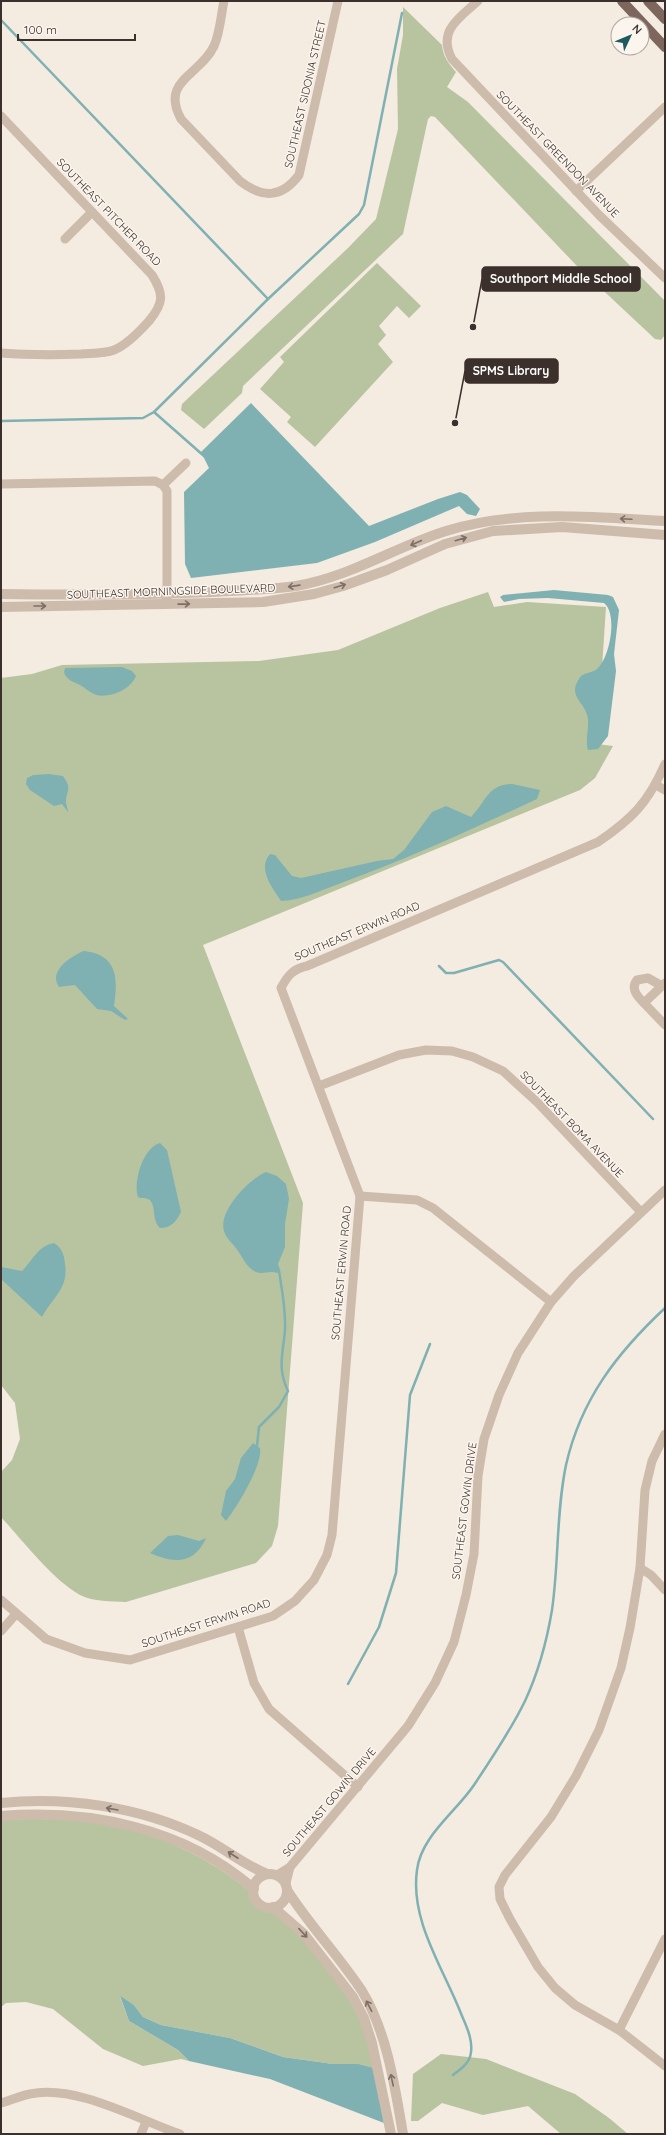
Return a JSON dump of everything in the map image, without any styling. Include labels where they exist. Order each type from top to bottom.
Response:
[{"type":"main road","points":[[622,1],[665,47]]},
{"type":"main road","points":[[648,1],[665,19]]},
{"type":"street","name":"SOUTHEAST SIDONIA STREET","points":[[224,1],[214,46],[207,58],[177,88],[174,99],[175,109],[181,119],[240,181],[250,189],[264,194],[283,190],[292,184],[299,175],[338,1]]},
{"type":"street","name":"SOUTHEAST GREENDON AVENUE","points":[[478,1],[450,28],[446,38],[447,50],[452,59],[576,191],[665,278]]},
{"type":"street","points":[[576,191],[665,107]]},
{"type":"street","name":"SOUTHEAST PITCHER ROAD","points":[[1,116],[152,275],[160,288],[161,300],[156,312],[126,343],[114,350],[102,353],[44,356],[1,353]]},
{"type":"street","points":[[65,239],[92,212]]},
{"type":"street","points":[[163,485],[186,463]]},
{"type":"street","points":[[1,484],[155,481],[163,485],[167,491],[167,599]]},
{"type":"street","name":"SOUTHEAST MORNINGSIDE BOULEVARD","points":[[1,606],[56,606],[167,599],[260,590],[312,583],[343,574],[432,536],[485,521],[533,515],[561,515],[665,521]]},
{"type":"street","points":[[561,515],[562,527]]},
{"type":"street","name":"SOUTHEAST MORNINGSIDE BOULEVARD","points":[[1,594],[263,602],[314,594],[387,570],[459,539],[493,531],[562,527],[665,535]]},
{"type":"street","points":[[432,536],[438,547]]},
{"type":"street","points":[[312,583],[314,594]]},
{"type":"street","points":[[56,595],[56,606]]},
{"type":"street","name":"SOUTHEAST ERWIN ROAD","points":[[1,1600],[46,1639],[85,1653],[130,1660],[274,1616],[295,1602],[314,1580],[327,1555],[332,1535],[360,1196],[281,988],[291,972],[598,842],[623,825],[646,800],[656,785],[665,764]]},
{"type":"street","points":[[656,785],[665,790]]},
{"type":"street","points":[[644,1003],[663,984],[648,978],[637,980],[634,991],[644,1003],[665,1026]]},
{"type":"street","name":"SOUTHEAST BOMA AVENUE","points":[[319,1086],[399,1055],[426,1050],[452,1051],[473,1057],[504,1071],[531,1096],[641,1212]]},
{"type":"street","name":"SOUTHEAST GOWIN DRIVE","points":[[272,1874],[290,1867],[408,1726],[435,1683],[454,1642],[466,1595],[474,1554],[478,1476],[484,1439],[499,1396],[518,1353],[551,1302],[574,1276],[665,1190]]},
{"type":"street","points":[[360,1196],[417,1200],[433,1208],[551,1302]]},
{"type":"street","points":[[665,1434],[652,1461],[645,1490],[640,1568],[630,1628],[621,1668],[599,1730],[576,1776],[550,1817],[505,1875],[499,1887],[500,1899],[510,1919],[538,1967],[555,1988],[575,2005],[618,2030],[665,2066]]},
{"type":"street","points":[[640,1568],[651,1575],[665,1590]]},
{"type":"street","points":[[1,1631],[16,1614]]},
{"type":"street","points":[[238,1627],[254,1683],[269,1710],[358,1787]]},
{"type":"street","points":[[54,1802],[55,1815]]},
{"type":"street","points":[[1,1803],[54,1802],[114,1808],[177,1826],[211,1842],[253,1868],[272,1874],[287,1887],[297,1905],[336,1954],[362,1992],[384,2042],[403,2134]]},
{"type":"street","points":[[1,1816],[55,1815],[106,1820],[172,1840],[211,1858],[238,1875],[254,1889]]},
{"type":"street","points":[[172,1840],[177,1826]]},
{"type":"street","name":"SOUTHEAST GOWIN DRIVE","points":[[287,1887],[290,1867]]},
{"type":"street","points":[[272,1874],[258,1879],[254,1889],[254,1894],[259,1903],[268,1908],[273,1908],[304,1934],[353,1997],[364,2018],[372,2043],[389,2118],[391,2134]]},
{"type":"street","points":[[273,1908],[285,1900],[287,1887]]},
{"type":"street","points":[[618,2030],[665,1939]]},
{"type":"street","points":[[1,2103],[31,2094],[67,2094],[101,2102],[146,2122],[180,2134]]},
{"type":"street","points":[[141,2134],[146,2122]]},
{"type":"green space","points":[[403,7],[442,45],[445,57],[456,72],[447,87],[468,102],[665,301],[665,335],[661,340],[655,339],[576,265],[435,117],[431,116],[428,119],[403,234],[243,386],[242,393],[204,429],[181,410],[182,404],[348,248],[376,219],[398,129],[397,69],[403,35]]},
{"type":"green space","points":[[377,263],[421,306],[409,318],[397,306],[379,326],[386,335],[378,344],[393,362],[315,447],[287,422],[291,417],[260,389],[284,362],[280,357]]},
{"type":"green space","points":[[488,592],[494,607],[527,602],[606,607],[597,744],[613,746],[595,778],[580,790],[203,945],[303,1203],[278,1526],[272,1546],[256,1563],[126,1602],[103,1601],[80,1595],[69,1588],[48,1570],[1,1517],[1,1472],[12,1460],[20,1439],[15,1403],[1,1385],[1,678],[32,674],[62,665],[259,661],[338,650],[440,608]]},
{"type":"green space","points":[[1,1820],[66,1820],[95,1823],[142,1833],[181,1848],[218,1868],[234,1879],[249,1891],[253,1904],[261,1910],[272,1912],[301,1937],[349,1999],[360,2020],[374,2068],[359,2064],[333,2064],[283,2057],[230,2038],[161,2025],[143,2017],[134,2005],[120,1997],[129,2021],[178,2050],[189,2061],[181,2059],[143,2066],[103,2049],[53,2009],[26,2002],[6,2003],[1,2007]]},
{"type":"green space","points":[[441,2054],[486,2059],[575,2094],[609,2118],[628,2134],[561,2134],[528,2106],[483,2115],[442,2103],[418,2121],[411,2121],[413,2074]]},
{"type":"water","points":[[251,403],[369,526],[460,492],[467,495],[480,509],[476,516],[467,514],[459,506],[375,542],[317,563],[191,578],[185,564],[184,492],[209,468],[201,452]]},
{"type":"water","points":[[554,590],[608,595],[613,597],[619,610],[614,654],[616,671],[608,736],[598,749],[588,750],[588,719],[584,708],[578,699],[575,689],[581,676],[597,669],[606,656],[611,636],[611,616],[608,609],[604,603],[548,598],[519,599],[504,602],[500,597],[503,595]]},
{"type":"water","points":[[122,667],[132,671],[136,676],[133,681],[125,689],[119,692],[102,696],[94,694],[68,679],[64,672],[65,668]]},
{"type":"water","points":[[49,774],[63,776],[68,784],[66,802],[68,812],[62,804],[54,806],[30,790],[26,784],[27,778],[33,775]]},
{"type":"water","points":[[512,784],[540,790],[537,799],[438,844],[316,893],[302,898],[281,901],[267,878],[265,865],[270,854],[275,855],[292,876],[301,878],[377,861],[393,859],[404,850],[432,812],[446,806],[471,817],[492,791],[497,787]]},
{"type":"water","points":[[84,951],[95,953],[104,957],[109,963],[115,977],[116,986],[114,1006],[128,1019],[125,1020],[111,1011],[97,1009],[75,985],[59,987],[56,981],[56,975],[62,965],[73,956]]},
{"type":"water","points":[[160,1143],[167,1150],[181,1212],[173,1224],[164,1228],[160,1228],[157,1225],[151,1201],[147,1198],[138,1197],[137,1190],[138,1174],[144,1158],[154,1146]]},
{"type":"water","points":[[266,1172],[277,1176],[286,1184],[289,1199],[285,1224],[285,1247],[278,1264],[280,1270],[277,1273],[259,1273],[250,1268],[226,1237],[223,1223],[230,1205],[236,1197],[251,1181]]},
{"type":"water","points":[[54,1243],[61,1249],[65,1260],[66,1272],[59,1292],[42,1317],[1,1279],[1,1267],[22,1271],[40,1250]]},
{"type":"water","points":[[253,1443],[260,1448],[258,1465],[248,1486],[226,1521],[221,1515],[226,1491],[235,1479],[241,1458]]},
{"type":"water","points":[[178,1535],[199,1541],[206,1538],[196,1553],[183,1559],[167,1559],[150,1553],[168,1536]]},
{"type":"water","points":[[120,1996],[134,2005],[143,2017],[161,2025],[230,2038],[283,2057],[333,2064],[359,2064],[374,2068],[384,2123],[270,2079],[189,2061],[178,2050],[129,2021]]},
{"type":"waterway","points":[[1,421],[143,418],[154,412],[268,299],[359,214],[364,205],[402,13]]},
{"type":"waterway","points":[[1,20],[268,299]]},
{"type":"waterway","points":[[154,412],[204,456]]},
{"type":"waterway","points":[[439,966],[446,973],[454,973],[499,960],[503,962],[653,1119]]},
{"type":"waterway","points":[[257,1446],[259,1427],[279,1407],[288,1391],[282,1368],[285,1315],[279,1271]]},
{"type":"waterway","points":[[453,2075],[465,2065],[469,2059],[471,2042],[453,1994],[429,1942],[418,1907],[416,1889],[417,1870],[420,1858],[432,1835],[474,1785],[520,1712],[530,1690],[545,1645],[552,1610],[563,1483],[566,1465],[573,1441],[591,1398],[603,1379],[631,1342],[665,1308]]},
{"type":"waterway","points":[[348,1684],[379,1627],[396,1573],[410,1395],[430,1344]]},
{"type":"place","name":"Southport Middle School","points":[[473,327]]},
{"type":"place","name":"SPMS Library","points":[[455,423]]}]
